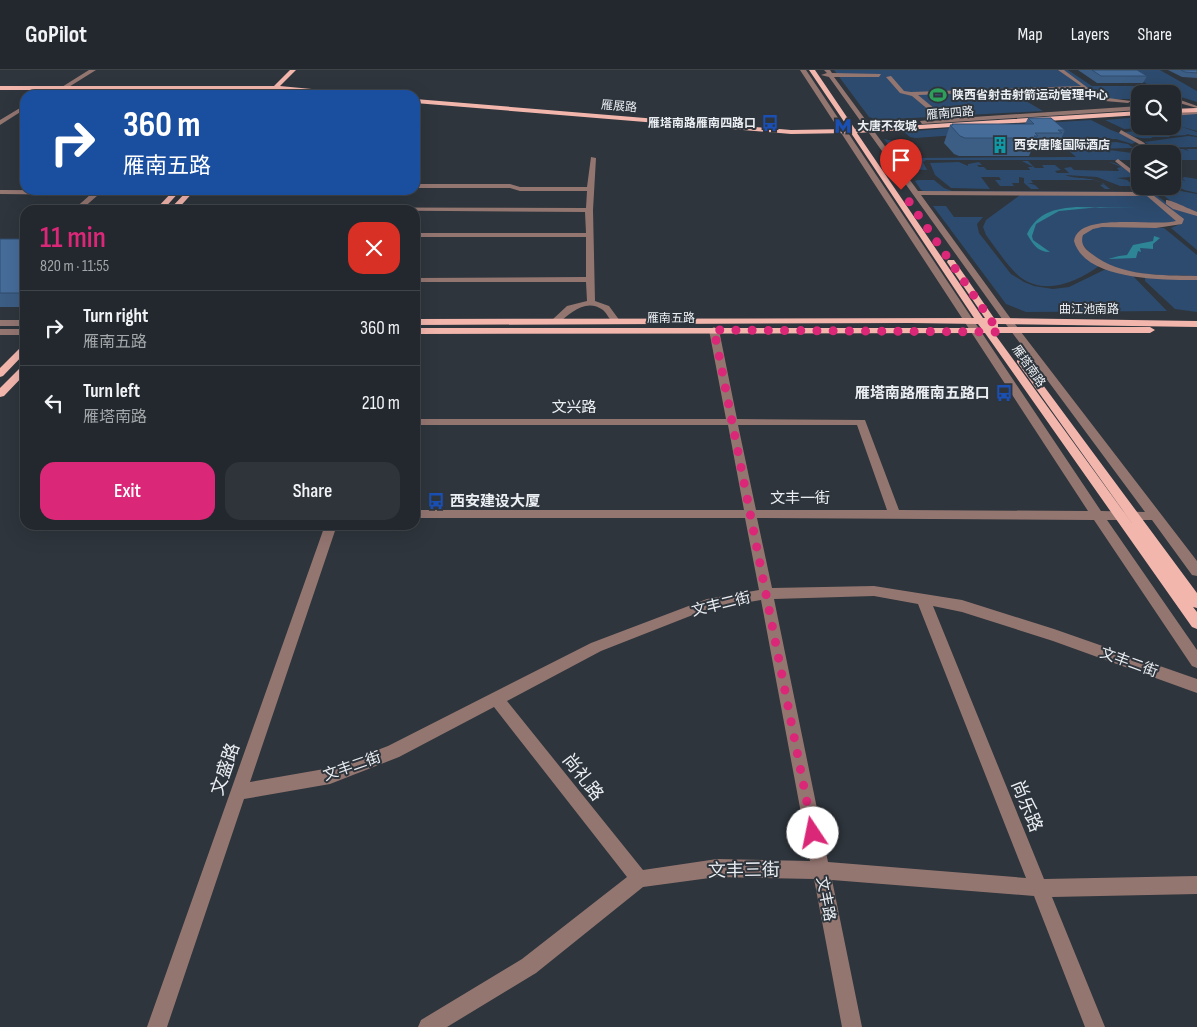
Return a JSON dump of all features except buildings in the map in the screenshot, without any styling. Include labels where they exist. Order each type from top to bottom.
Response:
[{"type":"main road","points":[[275,89],[293,70]]},
{"type":"main road","points":[[284,89],[301,70]]},
{"type":"main road","name":"雁塔南路","points":[[812,70],[992,321],[994,332],[1119,516],[1197,623]]},
{"type":"main road","points":[[0,88],[58,90],[299,90]]},
{"type":"main road","points":[[0,88],[58,90]]},
{"type":"main road","points":[[284,89],[294,90]]},
{"type":"main road","name":"雁展路","points":[[420,100],[772,131],[855,129]]},
{"type":"main road","name":"雁南四路","points":[[855,129],[1131,113]]},
{"type":"main road","points":[[164,205],[173,195]]},
{"type":"main road","points":[[178,205],[187,195]]},
{"type":"main road","name":"雁塔南路","points":[[907,205],[980,320],[994,332],[1134,516],[1197,603]]},
{"type":"main road","name":"曲江池南路","points":[[980,320],[1197,324]]},
{"type":"main road","name":"雁南五路","points":[[420,322],[980,320]]},
{"type":"main road","name":"雁南五路","points":[[420,331],[1017,332],[1197,330]]},
{"type":"main road","points":[[0,374],[20,353]]},
{"type":"main road","points":[[0,394],[20,373]]},
{"type":"street","points":[[58,90],[93,70]]},
{"type":"street","points":[[803,70],[855,129],[917,193],[1008,320],[1197,571]]},
{"type":"street","points":[[1061,70],[1085,88],[1108,100],[1131,101]]},
{"type":"street","points":[[1085,88],[913,94],[902,92],[884,74],[824,73],[855,129],[892,206],[1197,662]]},
{"type":"street","points":[[913,94],[939,115],[941,120]]},
{"type":"street","points":[[1181,102],[1195,108]]},
{"type":"street","points":[[1181,109],[1195,108]]},
{"type":"street","points":[[1181,109],[1195,108]]},
{"type":"street","points":[[0,123],[20,111]]},
{"type":"street","points":[[925,125],[941,120],[1131,112]]},
{"type":"street","points":[[0,128],[20,115]]},
{"type":"street","points":[[1121,132],[1143,145]]},
{"type":"street","points":[[591,302],[589,210],[593,158]]},
{"type":"street","points":[[1118,162],[1131,172]]},
{"type":"street","points":[[420,186],[510,186],[520,189],[591,189]]},
{"type":"street","points":[[0,192],[20,192]]},
{"type":"street","points":[[917,193],[1149,194],[1176,215],[1180,220],[1179,222],[1169,225],[1117,224],[1096,226],[1080,234],[1078,240],[1080,246],[1098,262],[1128,272],[1159,277],[1197,278]]},
{"type":"street","points":[[82,205],[93,195]]},
{"type":"street","points":[[1160,195],[1174,206],[1197,214]]},
{"type":"street","points":[[892,206],[926,205]]},
{"type":"street","points":[[420,210],[589,210]]},
{"type":"street","points":[[420,235],[590,235]]},
{"type":"street","points":[[420,280],[590,279]]},
{"type":"street","points":[[555,322],[570,308],[591,302],[606,308],[616,322]]},
{"type":"street","points":[[0,323],[20,323]]},
{"type":"street","name":"文丰路","points":[[714,330],[852,1027]]},
{"type":"street","points":[[0,332],[20,332]]},
{"type":"street","name":"文兴路","points":[[420,422],[860,422],[895,514]]},
{"type":"street","name":"文丰一街","points":[[420,514],[1156,516]]},
{"type":"street","name":"文盛路","points":[[157,1027],[329,530]]},
{"type":"street","name":"文丰二街","points":[[238,792],[330,776],[393,752],[596,647],[707,604],[766,594],[874,591],[962,606],[1054,635],[1197,686]]},
{"type":"street","name":"尚乐路","points":[[922,599],[1094,1027]]},
{"type":"street","name":"尚礼路","points":[[496,699],[639,879]]},
{"type":"street","name":"文丰三街","points":[[639,879],[717,868],[821,870],[1039,888],[1197,885]]},
{"type":"street","points":[[428,1027],[530,966],[639,879]]},
{"type":"shaded area","name":"陕西省射击射箭运动管理中心","points":[[834,70],[1068,70],[1092,86],[1131,86],[1131,99],[1111,99],[1096,89],[1019,92],[1027,97],[1021,98],[1043,111],[877,120],[869,117]]},
{"type":"shaded area","name":"陕西省射击射箭运动管理中心","points":[[1125,70],[1160,70],[1197,91],[1197,102],[1181,97],[1181,85],[1148,85]]},
{"type":"shaded area","points":[[1197,113],[1197,131],[1181,127],[1181,114]]},
{"type":"shaded area","points":[[1131,118],[1131,129],[1124,129],[1105,120]]},
{"type":"shaded area","points":[[1091,120],[1136,142],[1132,144],[1116,139],[1077,140],[1078,142],[1073,144],[1090,153],[1089,151],[1106,150],[1110,153],[1109,150],[1131,153],[1131,160],[926,160],[923,162],[927,170],[906,169],[884,139],[903,143],[915,158],[1076,157],[1045,130],[981,127]]},
{"type":"shaded area","points":[[1181,127],[1197,132],[1197,136],[1186,134],[1187,135],[1172,136],[1168,135],[1181,135]]},
{"type":"shaded area","points":[[951,128],[957,135],[915,138],[910,137],[904,132]]},
{"type":"shaded area","points":[[1131,131],[1131,135],[1168,135],[1170,137],[1135,137],[1128,134],[1125,132]]},
{"type":"shaded area","points":[[1188,136],[1197,137],[1197,147],[1150,145],[1144,142]]},
{"type":"shaded area","points":[[1116,142],[1128,144],[1131,148],[1089,149],[1077,145]]},
{"type":"shaded area","points":[[1181,149],[1189,151],[1186,149],[1197,149],[1197,160],[1181,160]]},
{"type":"shaded area","points":[[1022,161],[1028,161],[1035,168],[1044,168],[1042,165],[1055,165],[1061,170],[1055,171],[1057,173],[1069,173],[1064,168],[1071,167],[1074,170],[1119,171],[1117,168],[1121,167],[1109,162],[1118,164],[1131,173],[1131,178],[1117,178],[1127,180],[1131,186],[1120,186],[1097,177],[1065,175],[1093,180],[1031,180],[1033,183],[1028,183],[1035,185],[1039,189],[1031,189],[1024,183],[1024,178],[1019,177],[1019,183],[1012,183],[1014,186],[1000,186],[995,180],[1001,180],[999,177],[981,177],[990,189],[951,188],[935,175],[930,163],[959,162],[968,166],[968,164],[979,162],[982,165],[977,165],[979,167],[984,167],[987,170],[1030,170],[1028,167],[1033,167]]},
{"type":"shaded area","points":[[1182,178],[1197,179],[1197,193],[1181,188],[1181,179],[1186,182]]},
{"type":"shaded area","points":[[934,180],[944,188],[952,191],[1131,193],[926,192],[921,190],[915,181]]},
{"type":"shaded area","points":[[1104,184],[1110,189],[1105,189],[1100,185]]},
{"type":"shaded area","points":[[1181,191],[1197,194],[1197,213],[1177,206],[1163,195],[1181,195]]},
{"type":"shaded area","points":[[1020,195],[1148,195],[1177,219],[1176,222],[1088,227],[1083,229],[1077,234],[1075,241],[1099,266],[1071,282],[1061,285],[1040,286],[1020,277],[1011,268],[986,235],[983,227],[986,220]]},
{"type":"shaded area","points":[[1152,195],[1156,195],[1171,206],[1197,215],[1197,250],[1171,228],[1182,223],[1181,217]]},
{"type":"shaded area","points":[[933,206],[946,206],[954,217],[983,217],[977,224],[979,233],[1011,274],[1024,282],[1034,286],[1053,289],[1069,287],[1106,269],[1133,276],[1167,311],[1026,312],[1006,304]]},
{"type":"shaded area","points":[[1076,207],[1097,207],[1059,211],[1036,224],[1032,236],[1033,240],[1050,252],[1042,251],[1036,247],[1027,234],[1036,221],[1047,213]]},
{"type":"shaded area","points":[[1109,226],[1164,228],[1197,255],[1197,276],[1133,272],[1104,262],[1091,254],[1081,242],[1083,234],[1094,228]]},
{"type":"shaded area","points":[[1154,236],[1160,238],[1153,244],[1153,249],[1140,248],[1141,252],[1138,251],[1136,258],[1108,259],[1127,255],[1133,245],[1153,241]]},
{"type":"shaded area","points":[[1145,278],[1197,279],[1197,312],[1175,309],[1145,281]]},
{"type":"place","name":"陕西省射击射箭运动管理中心","points":[[938,95]]},
{"type":"place","name":"雁塔南路雁南四路口","points":[[770,123]]},
{"type":"place","name":"大唐不夜城","points":[[843,126]]},
{"type":"place","name":"西安唐隆国际酒店","points":[[1000,145]]},
{"type":"place","name":"雁塔南路雁南五路口","points":[[1004,393]]},
{"type":"place","name":"西安建设大厦","points":[[436,501]]},
{"type":"route","points":[[813,833],[714,330],[999,332],[901,190]]}]
